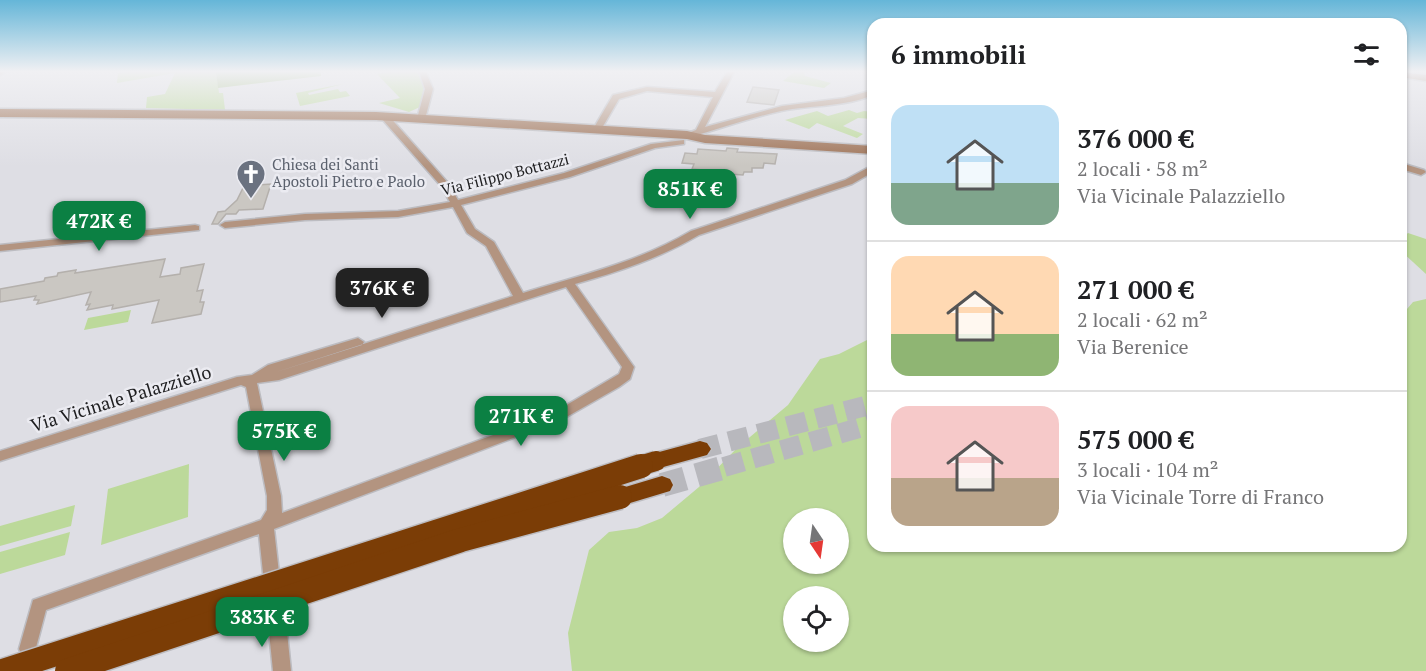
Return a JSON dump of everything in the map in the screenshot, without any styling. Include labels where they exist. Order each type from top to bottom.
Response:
[{"type":"highway","points":[[67,671],[461,540],[620,497],[700,449]]},
{"type":"highway","points":[[3,671],[476,517],[659,473]]},
{"type":"street","points":[[421,119],[425,103]]},
{"type":"street","points":[[596,130],[613,103]]},
{"type":"street","points":[[689,137],[712,103]]},
{"type":"street","name":"Via Filippo Bottazzi","points":[[225,225],[297,217],[398,214],[455,204],[567,175],[758,114],[819,103]]},
{"type":"street","points":[[0,113],[385,117],[867,150]]},
{"type":"street","points":[[385,117],[445,185],[471,231],[490,244],[520,297]]},
{"type":"street","points":[[689,137],[867,153]]},
{"type":"street","name":"Via Vicinale Palazziello","points":[[0,456],[248,379],[274,377],[498,307],[520,297],[569,284],[679,244],[695,233],[845,183],[867,172]]},
{"type":"street","points":[[0,248],[195,228]]},
{"type":"street","points":[[28,649],[39,605],[267,525],[558,416],[614,384],[625,376],[628,367],[569,284]]},
{"type":"street","points":[[248,379],[252,385],[274,496],[275,511],[267,525],[271,573]]},
{"type":"street","points":[[278,622],[282,671]]},
{"type":"green space","points":[[146,103],[224,103],[225,110],[146,108]]},
{"type":"green space","points":[[380,103],[421,103],[420,107],[409,112]]},
{"type":"green space","points":[[849,110],[857,113],[867,111],[867,119],[858,118],[843,126],[863,134],[857,138],[817,123],[809,129],[785,120],[817,111],[828,116]]},
{"type":"green space","points":[[1407,234],[1426,239],[1426,274],[1407,257]]},
{"type":"green space","points":[[1426,299],[1426,671],[572,671],[568,633],[589,550],[609,532],[637,528],[662,518],[699,487],[738,447],[788,405],[820,359],[839,354],[867,340],[867,552],[1407,552],[1407,309],[1413,302]]},
{"type":"green space","points":[[131,310],[128,322],[84,330],[88,318]]},
{"type":"green space","points":[[189,464],[188,517],[101,545],[108,489]]},
{"type":"green space","points":[[75,505],[71,526],[0,546],[0,526]]},
{"type":"green space","points":[[70,532],[65,555],[0,574],[0,552]]},
{"type":"building","points":[[727,148],[738,149],[737,152],[777,154],[775,164],[764,163],[763,168],[752,168],[752,172],[744,172],[743,175],[701,172],[702,170],[692,169],[694,164],[682,163],[685,153],[697,154],[698,149],[726,151]]},
{"type":"building","name":"Chiesa dei Santi Apostoli Pietro e Paolo","points":[[271,184],[263,209],[239,210],[236,214],[226,214],[218,224],[212,224],[218,212],[225,211],[237,200],[244,186]]},
{"type":"building","points":[[165,259],[160,277],[180,274],[181,268],[204,264],[197,291],[203,290],[200,302],[204,302],[201,314],[152,323],[159,300],[112,309],[113,305],[87,310],[90,304],[86,305],[91,292],[37,304],[39,300],[34,300],[36,296],[0,302],[0,289],[44,281],[45,278],[57,276],[58,273],[76,270],[75,273]]},
{"type":"tunnel","points":[[700,449],[867,406]]},
{"type":"tunnel","points":[[724,467],[867,426]]},
{"type":"tunnel","points":[[662,485],[729,466]]},
{"type":"place","name":"Chiesa dei Santi Apostoli Pietro e Paolo","points":[[251,200]]}]
